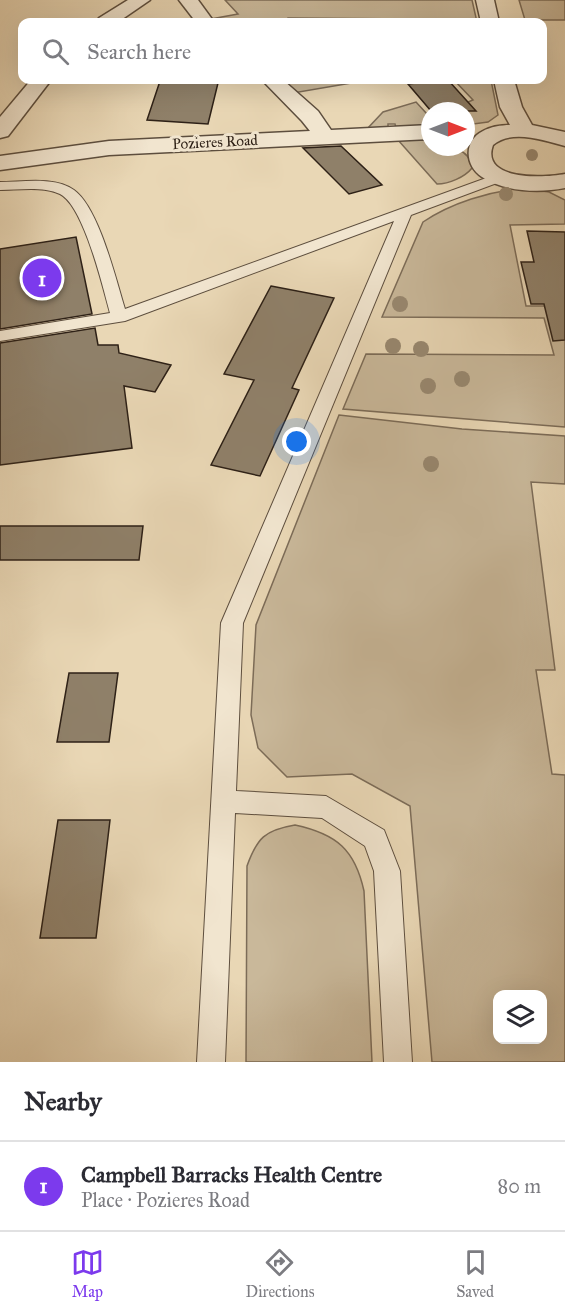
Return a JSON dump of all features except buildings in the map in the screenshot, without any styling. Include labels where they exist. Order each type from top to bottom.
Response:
[{"type":"street","points":[[112,18],[141,0]]},
{"type":"street","points":[[188,0],[202,18]]},
{"type":"street","points":[[485,0],[489,18]]},
{"type":"street","points":[[0,131],[38,84]]},
{"type":"street","points":[[276,84],[310,116],[324,136]]},
{"type":"street","points":[[505,84],[511,107],[524,130]]},
{"type":"street","points":[[565,139],[524,130],[476,137],[480,146],[478,155],[482,163],[500,177],[537,185],[565,181]]},
{"type":"street","name":"Pozieres Road","points":[[0,163],[109,148],[421,132]]},
{"type":"lane","points":[[0,336],[119,316],[500,177]]},
{"type":"lane","points":[[0,186],[41,186],[68,192],[84,209],[119,316]]},
{"type":"lane","points":[[211,1062],[232,623],[405,212]]},
{"type":"lane","points":[[224,801],[326,807],[375,838],[387,871],[398,1062]]},
{"type":"shaded area","points":[[225,0],[472,0],[476,18],[216,18],[238,14]]},
{"type":"shaded area","points":[[519,0],[565,0],[565,20],[524,18]]},
{"type":"shaded area","points":[[283,84],[346,84],[293,93]]},
{"type":"shaded area","points":[[458,84],[492,84],[498,115],[488,122],[475,124],[475,102],[468,102],[473,100]]},
{"type":"shaded area","points":[[416,102],[421,107],[421,127],[396,128],[395,124],[388,124],[388,128],[367,129],[383,112]]},
{"type":"shaded area","points":[[398,140],[421,140],[421,156],[468,156],[472,168],[456,179],[437,184]]},
{"type":"shaded area","points":[[524,188],[549,192],[565,200],[565,224],[510,225],[526,306],[565,306],[565,427],[343,409],[366,354],[554,355],[544,318],[382,317],[423,222],[471,199]]},
{"type":"shaded area","points":[[339,415],[462,429],[565,436],[565,484],[531,482],[555,670],[536,670],[552,774],[565,775],[565,1062],[432,1062],[410,806],[352,774],[287,777],[258,748],[251,715],[256,625]]},
{"type":"shaded area","points":[[295,825],[322,833],[342,846],[349,854],[360,877],[364,891],[372,1062],[246,1062],[247,866],[254,848],[264,837],[276,830]]},
{"type":"place","name":"Campbell Barracks Health Centre","points":[[42,278]]}]
